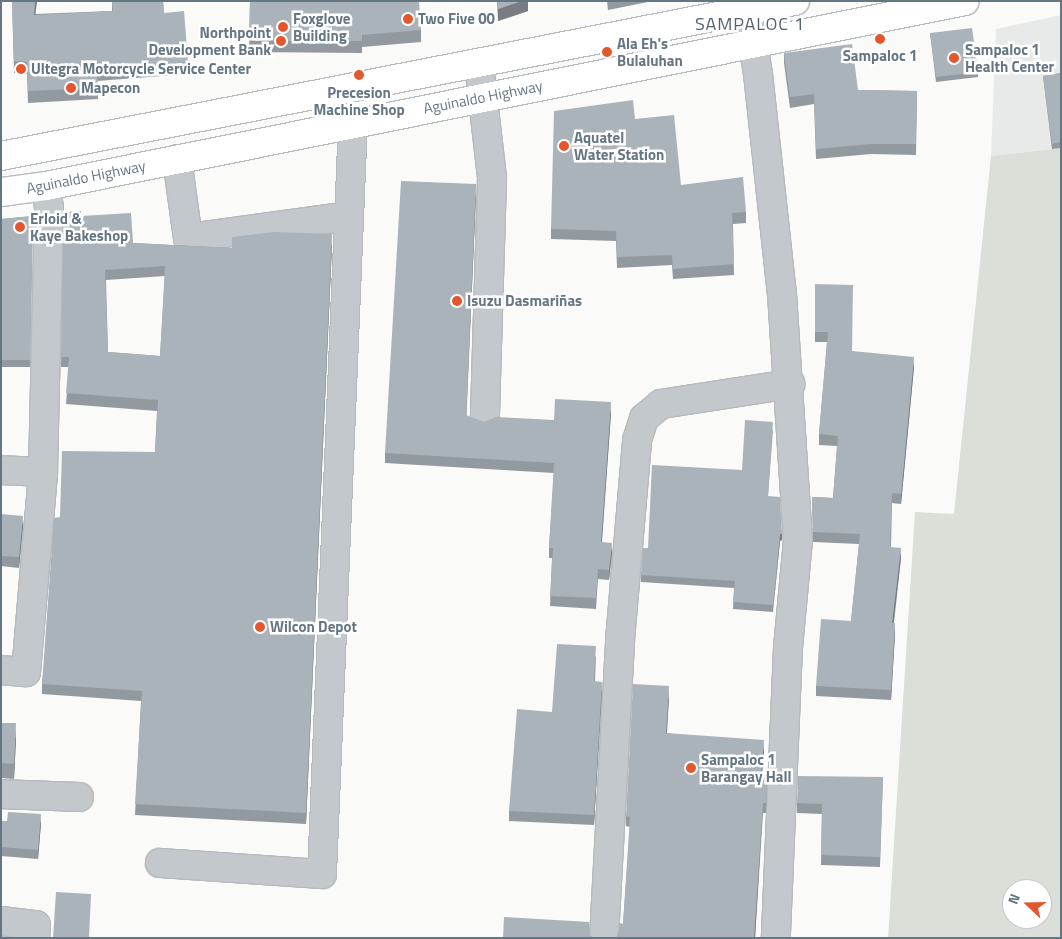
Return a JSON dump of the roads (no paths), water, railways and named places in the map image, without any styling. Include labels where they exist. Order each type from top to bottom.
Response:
[{"type":"main road","points":[[1,156],[479,65],[795,1]]},
{"type":"main road","name":"Aguinaldo Highway","points":[[1,192],[46,186],[482,96],[965,1]]},
{"type":"street","points":[[748,12],[754,43],[790,384],[798,540],[788,647],[776,938]]},
{"type":"street","points":[[479,65],[492,178],[484,417]]},
{"type":"street","points":[[160,863],[322,874],[353,123]]},
{"type":"street","points":[[177,159],[188,238],[349,216]]},
{"type":"street","points":[[1,670],[26,672],[44,472],[49,208],[46,186]]},
{"type":"street","points":[[604,938],[620,640],[637,440],[644,418],[661,404],[790,384]]},
{"type":"street","points":[[1,470],[44,472]]},
{"type":"street","points":[[1,794],[78,797]]},
{"type":"street","points":[[1,921],[36,931]]},
{"type":"place","name":"Two Five 00","points":[[408,19]]},
{"type":"place","name":"Foxglove Building","points":[[283,27]]},
{"type":"place","name":"Sampaloc 1","points":[[880,39]]},
{"type":"place","name":"Northpoint Development Bank","points":[[281,41]]},
{"type":"place","name":"Ala Eh's Bulaluhan","points":[[607,52]]},
{"type":"place","name":"Sampaloc 1 Health Center","points":[[954,58]]},
{"type":"place","name":"Ultegra Motorcycle Service Center","points":[[21,69]]},
{"type":"place","name":"Precesion Machine Shop","points":[[359,75]]},
{"type":"place","name":"Mapecon","points":[[71,88]]},
{"type":"place","name":"Aquatel Water Station","points":[[564,146]]},
{"type":"place","name":"Erloid & Kaye Bakeshop","points":[[20,227]]},
{"type":"place","name":"Isuzu Dasmariñas","points":[[457,301]]},
{"type":"place","name":"Wilcon Depot","points":[[260,627]]},
{"type":"place","name":"Sampaloc 1 Barangay Hall","points":[[691,768]]},
{"type":"district","name":"SAMPALOC 1","points":[[750,24]]}]
